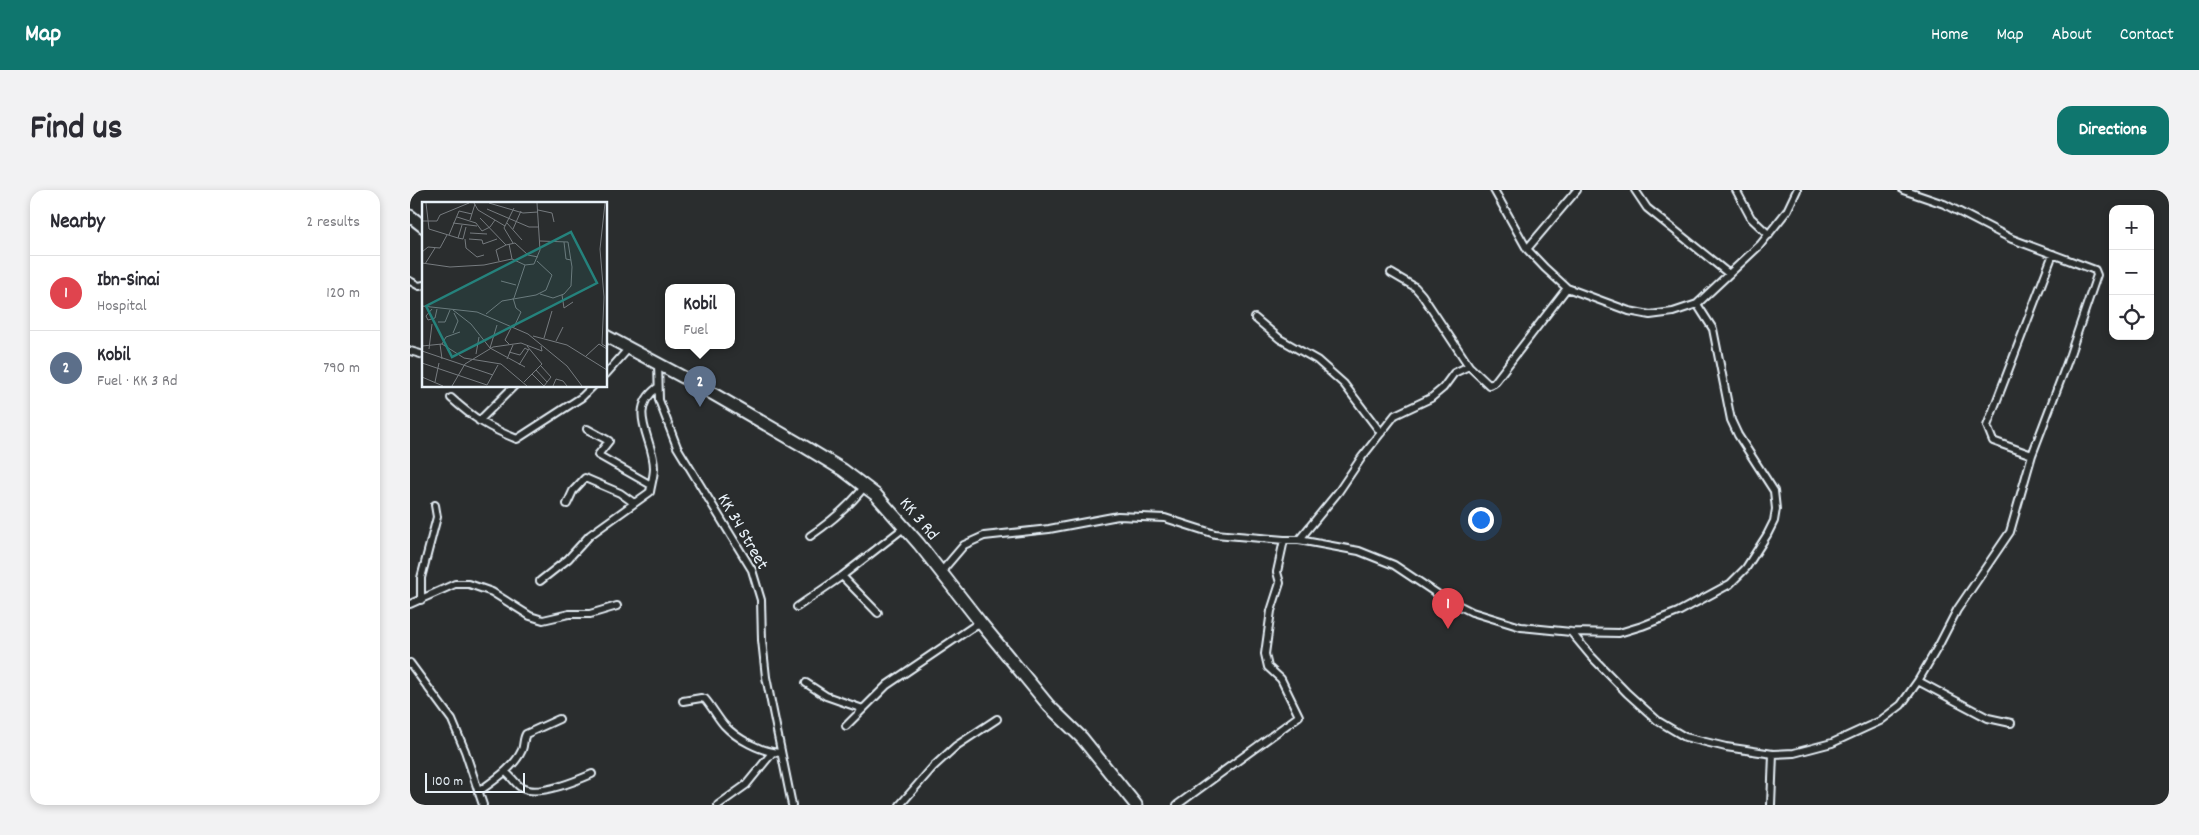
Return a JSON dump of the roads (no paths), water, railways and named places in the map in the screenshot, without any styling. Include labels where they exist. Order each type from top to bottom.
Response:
[{"type":"highway","points":[[410,216],[422,226]]},
{"type":"highway","name":"KK 3 Rd","points":[[608,337],[658,363],[805,447],[865,486],[905,527],[1049,706],[1082,738],[1136,805]]},
{"type":"street","points":[[1494,190],[1527,249],[1544,268],[1567,288],[1629,311],[1650,315],[1673,312],[1697,304],[1760,246],[1787,211],[1797,190]]},
{"type":"street","points":[[1527,249],[1577,190]]},
{"type":"street","points":[[1634,190],[1648,208],[1729,274]]},
{"type":"street","points":[[1736,190],[1751,218],[1769,235]]},
{"type":"street","points":[[1571,632],[1590,656],[1658,721],[1685,737],[1726,747],[1773,754],[1794,753],[1832,743],[1880,721],[1901,705],[1940,645],[1957,610],[2010,532],[2032,454],[2067,364],[2098,275],[2095,270],[1997,233],[1944,204],[1903,190]]},
{"type":"street","points":[[2032,454],[1993,441],[1987,426],[2053,254]]},
{"type":"street","points":[[1391,273],[1415,287],[1469,366],[1484,382],[1490,385],[1494,383],[1567,288]]},
{"type":"street","points":[[410,281],[419,286],[422,285]]},
{"type":"street","points":[[941,572],[964,545],[984,536],[1049,529],[1118,516],[1165,518],[1215,534],[1299,540],[1342,547],[1394,565],[1442,597],[1472,612],[1521,627],[1571,632],[1619,633],[1642,626],[1678,612],[1730,584],[1746,568],[1774,521],[1776,509],[1774,491],[1738,435],[1732,420],[1713,329],[1697,304]]},
{"type":"street","points":[[1255,318],[1280,339],[1317,360],[1344,384],[1382,433]]},
{"type":"street","points":[[608,372],[629,348]]},
{"type":"street","name":"KK 34 Street","points":[[658,363],[657,388],[663,412],[677,447],[752,570],[759,589],[763,656],[780,753],[792,805]]},
{"type":"street","points":[[1299,540],[1339,491],[1362,457],[1395,415],[1431,398],[1443,388],[1454,373],[1469,366]]},
{"type":"street","points":[[479,421],[512,388]]},
{"type":"street","points":[[451,398],[490,429],[517,439],[582,397],[591,388]]},
{"type":"street","points":[[540,581],[568,559],[590,535],[650,492],[653,462],[642,419],[647,396],[657,388]]},
{"type":"street","points":[[587,429],[609,441],[598,455],[616,467],[651,485]]},
{"type":"street","points":[[567,504],[573,491],[585,478],[620,494],[634,503]]},
{"type":"street","points":[[810,536],[832,522],[843,512],[865,486]]},
{"type":"street","points":[[421,600],[421,578],[437,517],[436,505]]},
{"type":"street","points":[[797,607],[842,576],[905,527]]},
{"type":"street","points":[[1177,805],[1299,716],[1281,679],[1268,667],[1264,654],[1271,611],[1280,582],[1277,572],[1284,540]]},
{"type":"street","points":[[842,576],[878,613]]},
{"type":"street","points":[[410,604],[455,584],[469,584],[492,592],[530,616],[543,620],[569,614],[590,614],[617,606]]},
{"type":"street","points":[[846,726],[888,685],[980,622]]},
{"type":"street","points":[[410,663],[452,720],[484,805]]},
{"type":"street","points":[[1918,681],[1988,718],[2011,723]]},
{"type":"street","points":[[806,683],[821,693],[863,709]]},
{"type":"street","points":[[683,701],[705,699],[724,724],[733,732],[772,753],[780,753]]},
{"type":"street","points":[[478,792],[504,772],[523,749],[526,734],[559,719]]},
{"type":"street","points":[[900,805],[933,767],[956,746],[997,719]]},
{"type":"street","points":[[718,805],[746,786],[772,753]]},
{"type":"street","points":[[1771,805],[1773,754]]},
{"type":"street","points":[[504,772],[510,775],[518,786],[528,790],[567,785],[592,774]]},
{"type":"place","name":"Kobil","points":[[700,407]]},
{"type":"place","name":"Ibn-Sinai","points":[[1448,629]]}]
